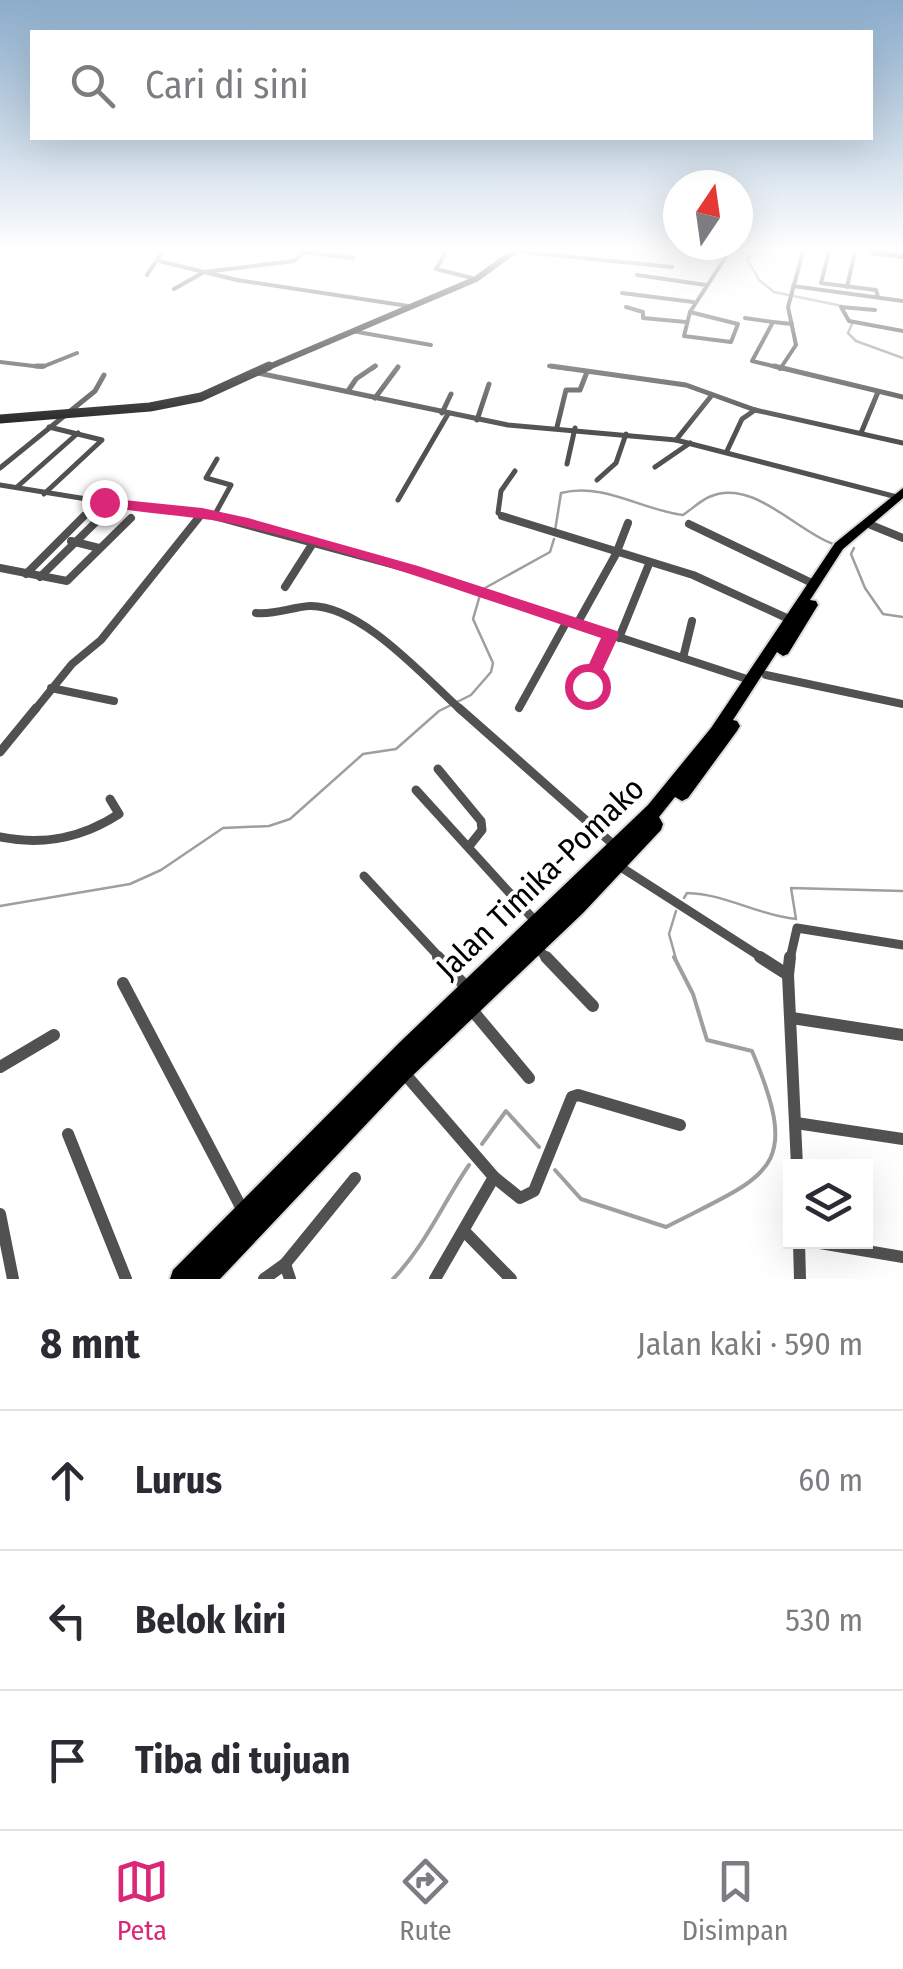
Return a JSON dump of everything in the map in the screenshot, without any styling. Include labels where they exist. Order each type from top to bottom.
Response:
[{"type":"highway","name":"Jalan Timika-Pomako","points":[[182,1279],[617,856],[706,764],[759,678],[842,558],[901,496]]},
{"type":"highway","name":"Jalan Timika-Pomako","points":[[759,678],[790,620],[844,540],[901,496]]},
{"type":"highway","name":"Jalan Timika-Pomako","points":[[202,1279],[469,998]]},
{"type":"street","points":[[0,419],[191,400],[395,312]]},
{"type":"street","points":[[641,312],[643,318],[686,322]]},
{"type":"street","points":[[688,312],[684,336],[731,342],[739,328],[738,324],[717,316],[692,312]]},
{"type":"street","points":[[780,368],[796,345],[792,312]]},
{"type":"street","points":[[845,312],[848,320],[903,331]]},
{"type":"street","points":[[875,312],[878,327]]},
{"type":"street","points":[[745,318],[792,324]]},
{"type":"street","points":[[773,322],[752,361],[903,398]]},
{"type":"street","points":[[349,331],[431,345]]},
{"type":"street","points":[[0,362],[42,368],[77,353]]},
{"type":"street","points":[[348,391],[356,379],[376,366]]},
{"type":"street","points":[[549,366],[686,385],[755,410],[903,443]]},
{"type":"street","points":[[375,398],[398,367]]},
{"type":"street","points":[[258,372],[477,420],[676,440],[901,496]]},
{"type":"street","points":[[557,427],[566,390],[580,390],[587,372]]},
{"type":"street","points":[[0,468],[100,386],[104,374]]},
{"type":"street","points":[[477,420],[489,384]]},
{"type":"street","points":[[861,433],[878,392]]},
{"type":"street","points":[[398,500],[452,394]]},
{"type":"street","points":[[676,440],[712,395]]},
{"type":"street","points":[[727,451],[742,419],[755,410]]},
{"type":"street","points":[[44,494],[102,440],[49,427]]},
{"type":"street","points":[[567,464],[575,428]]},
{"type":"street","points":[[16,487],[78,433]]},
{"type":"street","points":[[597,480],[616,463],[626,434]]},
{"type":"street","points":[[655,468],[690,443]]},
{"type":"street","points":[[214,516],[231,484],[206,478],[217,459]]},
{"type":"street","points":[[515,471],[501,490],[498,513],[514,523],[703,579],[790,620]]},
{"type":"street","points":[[0,485],[202,513],[313,542],[683,658],[759,678],[903,704]]},
{"type":"street","points":[[26,574],[99,501]]},
{"type":"street","points":[[40,577],[116,502]]},
{"type":"street","points":[[0,752],[72,664],[101,640],[202,513]]},
{"type":"street","points":[[0,568],[67,580],[132,518]]},
{"type":"street","points":[[519,708],[616,554],[628,523]]},
{"type":"street","points":[[688,524],[814,584]]},
{"type":"street","points":[[871,525],[903,538]]},
{"type":"street","points":[[62,539],[99,548]]},
{"type":"street","points":[[285,587],[313,542]]},
{"type":"street","points":[[582,697],[649,564]]},
{"type":"street","points":[[256,613],[276,615],[311,606],[352,616],[445,692],[617,856],[788,975]]},
{"type":"street","points":[[683,658],[692,621]]},
{"type":"street","points":[[52,688],[114,701]]},
{"type":"street","points":[[438,768],[481,821],[482,830],[470,845]]},
{"type":"street","points":[[416,790],[470,845],[593,1006]]},
{"type":"street","points":[[0,838],[26,844],[54,842],[106,823],[118,814],[110,800]]},
{"type":"street","points":[[364,876],[469,998],[529,1078]]},
{"type":"street","points":[[797,1159],[788,975],[793,933],[798,928],[903,946]]},
{"type":"street","points":[[123,983],[245,1214]]},
{"type":"street","points":[[792,1018],[903,1035]]},
{"type":"street","points":[[0,1067],[54,1034]]},
{"type":"street","points":[[402,1070],[513,1195],[530,1196],[569,1100],[578,1095],[680,1126]]},
{"type":"street","points":[[796,1123],[903,1138]]},
{"type":"street","points":[[68,1134],[126,1279]]},
{"type":"street","points":[[264,1279],[287,1272],[356,1178]]},
{"type":"street","points":[[436,1279],[494,1178]]},
{"type":"street","points":[[0,1214],[13,1279]]},
{"type":"street","points":[[466,1232],[510,1279]]},
{"type":"street","points":[[799,1249],[800,1279]]},
{"type":"street","points":[[856,1249],[903,1257]]},
{"type":"waterway","points":[[852,324],[848,333],[856,341],[903,358]]},
{"type":"waterway","points":[[555,531],[561,493],[592,491],[683,515],[706,499],[725,493],[757,500],[833,544]]},
{"type":"waterway","points":[[485,588],[550,552],[554,539]]},
{"type":"waterway","points":[[854,548],[851,554],[865,588],[883,614],[903,617]]},
{"type":"waterway","points":[[0,906],[130,884],[161,870],[223,828],[269,826],[290,819],[363,754],[396,749],[439,711],[471,695],[491,672],[493,663],[473,619],[480,595]]},
{"type":"waterway","points":[[684,898],[687,893],[701,894],[796,919],[791,888],[903,891]]},
{"type":"waterway","points":[[676,911],[669,934],[676,959]]},
{"type":"waterway","points":[[555,1170],[581,1199],[666,1227],[730,1194],[767,1164],[774,1146],[775,1122],[752,1051],[707,1040],[693,994],[674,957]]},
{"type":"waterway","points":[[482,1144],[506,1111],[539,1147]]},
{"type":"waterway","points":[[393,1279],[424,1238],[469,1165]]},
{"type":"route","points":[[104,502],[202,513],[248,523],[413,570],[611,635],[587,686]]}]
